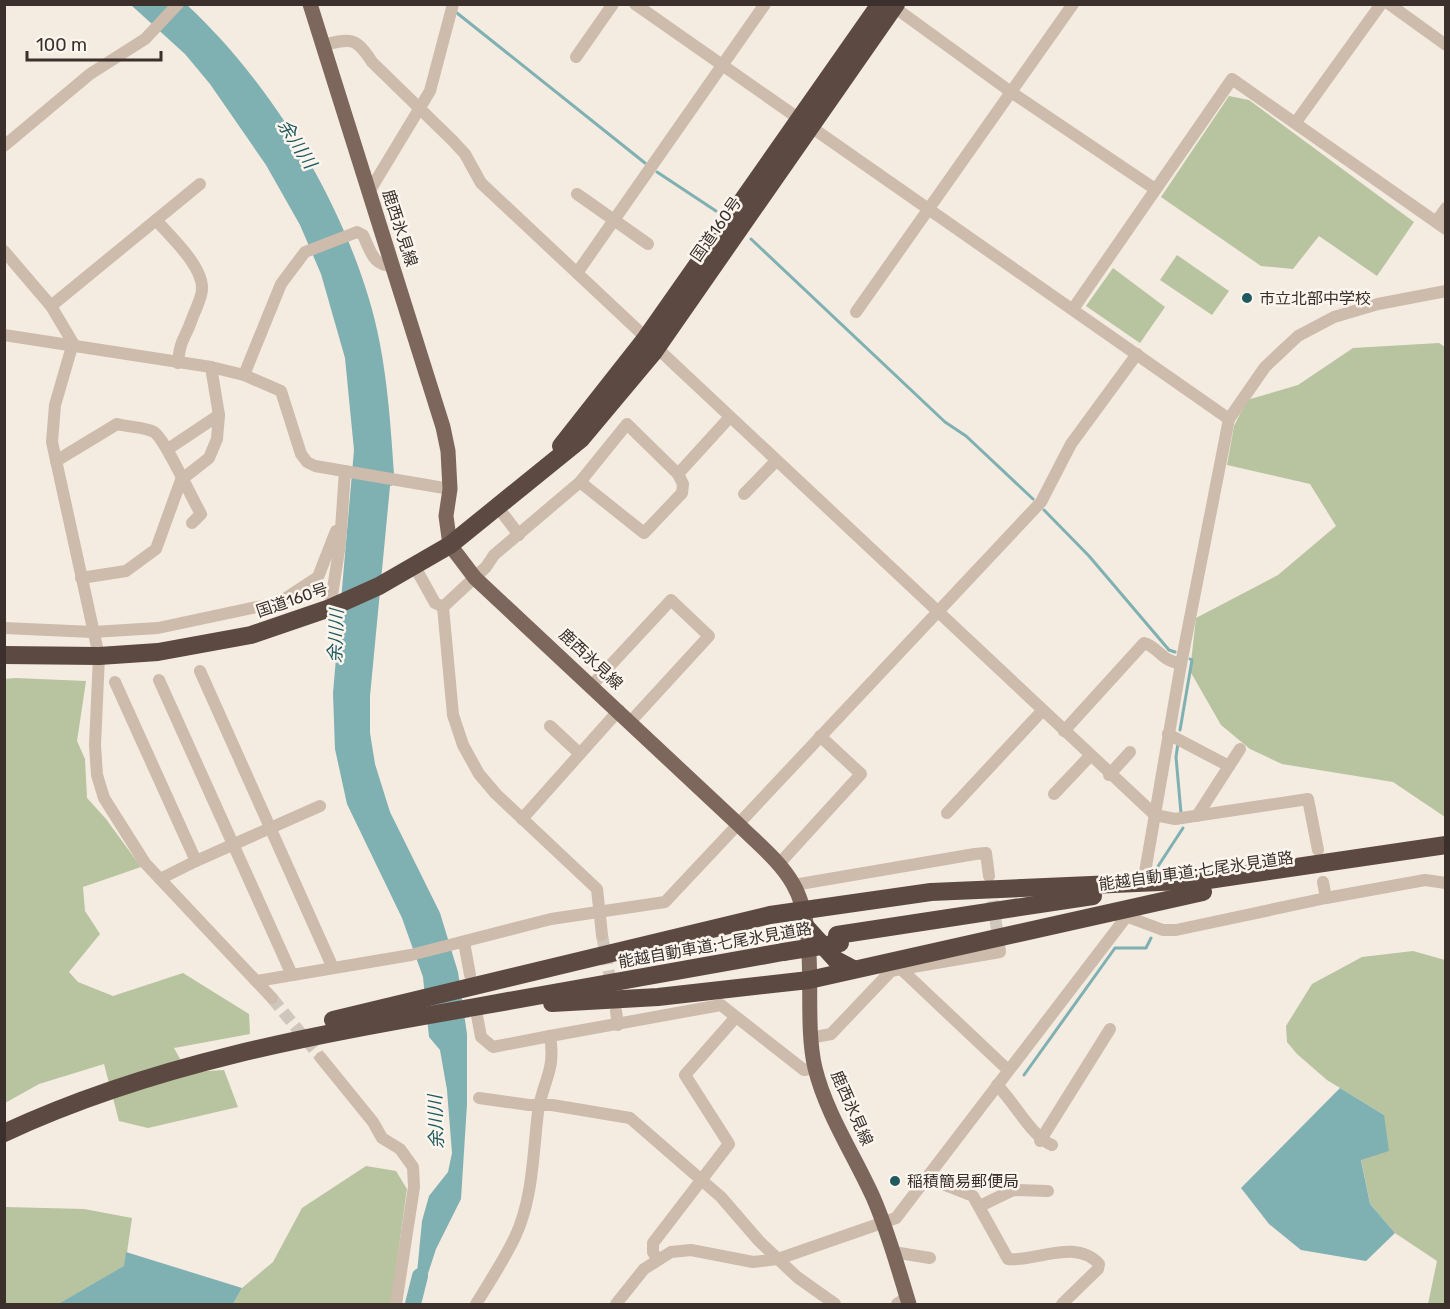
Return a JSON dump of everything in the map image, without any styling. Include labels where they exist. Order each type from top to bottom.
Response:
[{"type":"highway","name":"国道160号","points":[[4,655],[99,656],[158,652],[205,645],[261,632],[330,608],[379,586],[450,545],[550,462],[651,343],[890,5]]},
{"type":"highway","name":"能越自動車道;七尾氷見道路","points":[[1204,886],[1446,845]]},
{"type":"highway","name":"能越自動車道;七尾氷見道路","points":[[4,1133],[91,1097],[167,1071],[472,995],[838,939],[1446,852]]},
{"type":"highway","points":[[472,995],[702,929],[770,915],[805,919],[931,892],[1204,886]]},
{"type":"highway","points":[[472,995],[658,997],[808,980],[1204,886]]},
{"type":"highway","points":[[805,919],[836,960],[853,969]]},
{"type":"highway","name":"能越自動車道;七尾氷見道路","points":[[4,1125],[144,1069],[213,1048],[333,1020],[419,1007]]},
{"type":"main road","name":"鹿西氷見線","points":[[310,4],[443,427],[450,489],[446,516],[450,545],[475,578],[619,710],[738,824],[778,864],[794,885],[805,919],[810,1038],[815,1068],[824,1094],[883,1222],[893,1252],[904,1302]]},
{"type":"street","points":[[4,146],[90,74],[129,51],[178,4]]},
{"type":"street","points":[[369,192],[437,74],[453,4]]},
{"type":"street","points":[[576,57],[613,4]]},
{"type":"street","points":[[635,4],[1229,419]]},
{"type":"street","points":[[577,273],[765,4]]},
{"type":"street","points":[[856,312],[1073,4]]},
{"type":"street","points":[[1296,122],[1381,4]]},
{"type":"street","points":[[1389,4],[1446,45]]},
{"type":"street","points":[[890,5],[1011,92],[1155,189]]},
{"type":"street","points":[[323,45],[346,39],[355,41],[372,62],[465,154],[481,183],[1155,815],[1175,819],[1308,799],[1318,850]]},
{"type":"street","points":[[1073,309],[1232,79],[1441,225],[1446,208]]},
{"type":"street","points":[[51,306],[200,184]]},
{"type":"street","points":[[577,194],[648,244]]},
{"type":"street","points":[[156,220],[187,254],[202,285],[202,291],[189,326],[180,341],[178,363]]},
{"type":"street","points":[[244,375],[281,284],[305,252],[351,233],[363,235],[375,261],[381,266],[393,266]]},
{"type":"street","points":[[4,250],[51,306],[73,343],[55,405],[52,442],[99,656],[95,745],[97,775],[104,798],[159,879],[272,998]]},
{"type":"street","points":[[1144,878],[1181,663],[1229,419],[1242,396],[1265,367],[1298,336],[1334,316],[1378,304],[1446,291]]},
{"type":"street","points":[[4,334],[73,343],[244,375],[281,391],[301,454],[307,462],[450,489]]},
{"type":"street","points":[[257,981],[411,955],[551,919],[665,902],[1041,502],[1071,444],[1137,354]]},
{"type":"street","points":[[81,578],[126,571],[156,549],[182,480],[209,458],[217,439],[219,415],[211,367]]},
{"type":"street","points":[[168,449],[219,415]]},
{"type":"street","points":[[678,474],[729,418]]},
{"type":"street","points":[[56,461],[117,424],[154,432],[168,449],[182,480],[205,509],[201,517],[192,524]]},
{"type":"street","points":[[443,607],[475,578],[494,555],[580,482],[627,424],[678,474],[684,484],[682,493],[644,533],[580,482]]},
{"type":"street","points":[[744,494],[776,461]]},
{"type":"street","points":[[330,608],[341,530],[345,471]]},
{"type":"street","points":[[497,507],[519,535]]},
{"type":"street","points":[[4,628],[93,632],[158,628],[280,602],[318,577],[336,531],[341,530]]},
{"type":"street","points":[[415,567],[435,603],[443,607]]},
{"type":"street","points":[[592,685],[671,600],[709,636],[630,721]]},
{"type":"street","points":[[443,607],[453,715],[463,745],[479,774],[522,819],[597,889],[602,935]]},
{"type":"street","points":[[1064,731],[1144,643],[1152,645],[1164,659],[1181,663]]},
{"type":"street","points":[[200,671],[333,968]]},
{"type":"street","points":[[159,680],[292,975]]},
{"type":"street","points":[[115,682],[196,861]]},
{"type":"street","points":[[522,819],[619,710]]},
{"type":"street","points":[[947,813],[1042,711]]},
{"type":"street","points":[[550,726],[579,753]]},
{"type":"street","points":[[1168,734],[1228,766]]},
{"type":"street","points":[[778,864],[861,774],[820,736]]},
{"type":"street","points":[[1197,816],[1240,749]]},
{"type":"street","points":[[1110,775],[1130,752]]},
{"type":"street","points":[[1054,794],[1090,756]]},
{"type":"street","points":[[159,879],[320,806]]},
{"type":"street","points":[[794,885],[986,853],[989,876]]},
{"type":"street","points":[[616,1305],[644,1269],[671,1252],[691,1250],[753,1262],[778,1259],[896,1218],[1129,915],[1163,930],[1176,930],[1326,898],[1425,880],[1446,883]]},
{"type":"street","points":[[1323,882],[1326,898]]},
{"type":"street","points":[[461,942],[481,1037],[493,1047],[721,1005],[804,1070],[815,1068]]},
{"type":"street","points":[[810,1038],[831,1034],[891,971],[1000,952],[999,944]]},
{"type":"street","points":[[902,969],[1008,1070]]},
{"type":"street","points":[[616,1011],[618,1025]]},
{"type":"street","points":[[657,1259],[653,1252],[653,1243],[703,1181],[729,1144],[685,1075],[735,1018]]},
{"type":"street","points":[[998,1085],[1046,1143],[1110,1029]]},
{"type":"street","points":[[476,1305],[515,1236],[534,1159],[540,1105],[554,1057],[549,1036]]},
{"type":"street","points":[[321,1058],[373,1122],[382,1138],[400,1149],[413,1167],[414,1187],[396,1305]]},
{"type":"street","points":[[479,1098],[630,1118],[703,1181],[778,1259],[835,1305]]},
{"type":"street","points":[[927,1178],[973,1196],[1008,1259],[1065,1252],[1083,1255],[1099,1264],[1098,1269],[1062,1305]]},
{"type":"street","points":[[980,1206],[1013,1190],[1048,1191]]},
{"type":"street","points":[[893,1252],[930,1258]]},
{"type":"green space","points":[[1229,96],[1249,100],[1414,222],[1377,276],[1319,236],[1293,269],[1261,266],[1161,197]]},
{"type":"green space","points":[[1177,255],[1229,291],[1212,315],[1160,280]]},
{"type":"green space","points":[[1113,268],[1165,307],[1140,343],[1086,306]]},
{"type":"green space","points":[[1439,343],[1445,347],[1445,817],[1393,782],[1282,764],[1250,749],[1221,725],[1190,671],[1196,618],[1278,575],[1336,526],[1310,484],[1227,465],[1234,426],[1247,400],[1298,385],[1353,348]]},
{"type":"green space","points":[[4,679],[86,681],[77,741],[85,759],[87,798],[106,819],[141,867],[83,887],[85,911],[100,934],[69,972],[78,982],[113,996],[183,973],[249,1014],[250,1034],[174,1048],[184,1066],[192,1072],[224,1070],[238,1107],[148,1128],[119,1121],[104,1064],[39,1084],[5,1103]]},
{"type":"green space","points":[[1413,951],[1445,960],[1445,1304],[1428,1304],[1437,1261],[1395,1233],[1370,1204],[1361,1159],[1384,1115],[1327,1080],[1297,1054],[1287,1042],[1286,1026],[1312,984],[1362,957]]},
{"type":"green space","points":[[366,1166],[396,1171],[407,1189],[391,1304],[233,1304],[242,1288],[273,1262],[302,1208]]},
{"type":"green space","points":[[5,1207],[84,1209],[132,1218],[125,1266],[58,1304],[5,1304]]},
{"type":"water","points":[[131,5],[187,5],[217,35],[272,103],[319,179],[338,218],[369,299],[380,342],[394,474],[393,485],[390,486],[370,696],[370,733],[375,764],[390,812],[440,913],[458,972],[467,1034],[467,1104],[461,1199],[436,1249],[418,1304],[414,1304],[422,1221],[429,1196],[448,1172],[452,1153],[447,1090],[440,1050],[429,1037],[423,977],[402,918],[347,804],[335,749],[333,693],[354,450],[345,358],[321,274],[300,225],[266,165],[210,84],[185,54]]},
{"type":"water","points":[[1340,1088],[1384,1115],[1389,1151],[1361,1160],[1370,1204],[1395,1233],[1366,1261],[1301,1250],[1269,1224],[1241,1188]]},
{"type":"water","points":[[126,1252],[242,1288],[233,1304],[58,1304],[124,1266]]},
{"type":"waterway","points":[[457,13],[645,163]]},
{"type":"waterway","points":[[657,172],[716,211]]},
{"type":"waterway","points":[[751,239],[945,422],[966,436],[1033,499]]},
{"type":"waterway","points":[[1044,510],[1089,556],[1169,650],[1175,652]]},
{"type":"waterway","points":[[1180,730],[1192,660],[1190,659]]},
{"type":"waterway","points":[[1178,743],[1176,757],[1181,813]]},
{"type":"waterway","points":[[1151,877],[1183,828]]},
{"type":"waterway","points":[[1024,1075],[1115,948],[1146,948],[1151,938]]},
{"type":"waterway","name":"余川川","points":[[413,1304],[420,1276]]},
{"type":"tunnel","points":[[990,883],[999,943]]},
{"type":"tunnel","points":[[602,935],[612,989]]},
{"type":"tunnel","points":[[272,998],[321,1058]]},
{"type":"place","name":"市立北部中学校","points":[[1247,298]]},
{"type":"place","name":"稲積簡易郵便局","points":[[895,1181]]}]
